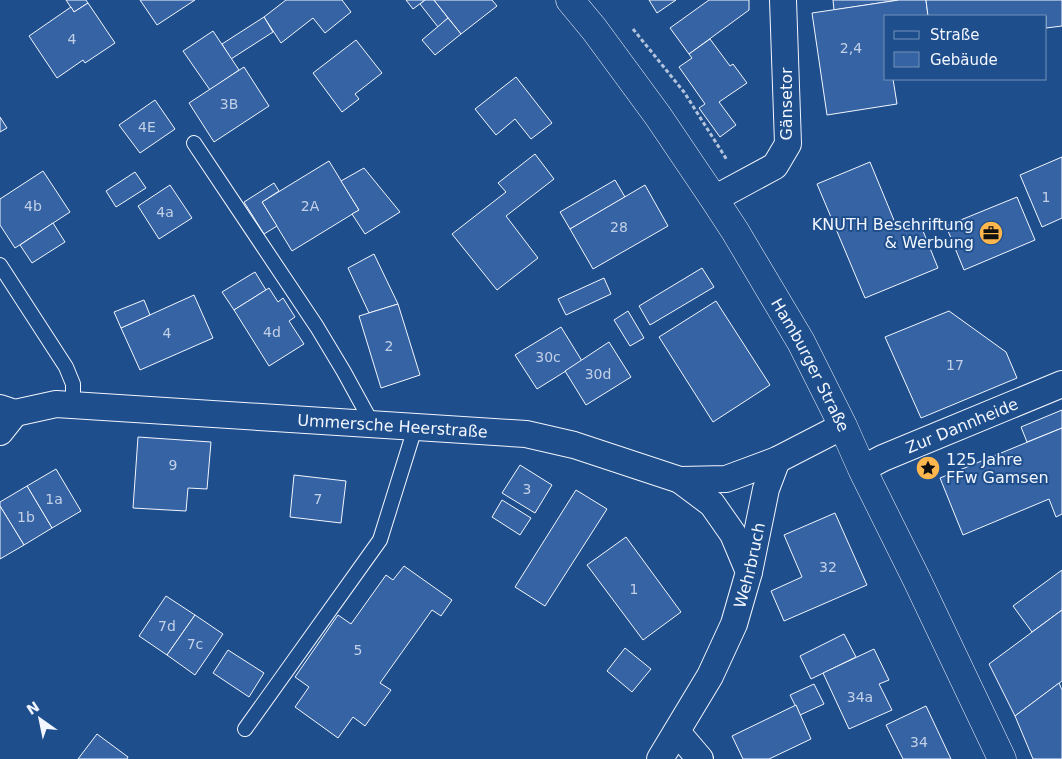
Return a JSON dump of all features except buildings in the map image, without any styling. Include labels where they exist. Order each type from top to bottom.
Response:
[{"type":"street","name":"Hamburger Straße","points":[[570,0],[594,29],[658,116],[740,239],[796,334],[843,426],[1002,759]]},
{"type":"street","name":"Gänsetor","points":[[714,199],[776,166],[788,144],[783,0]]},
{"type":"street","name":"Zur Dannheide","points":[[862,469],[883,458],[1062,384]]},
{"type":"street","name":"Ummersche Heerstraße","points":[[5,417],[56,404],[526,434],[574,445],[680,480],[726,479],[777,460]]},
{"type":"street","points":[[777,460],[843,426]]},
{"type":"street","name":"Wehrbruch","points":[[660,759],[710,676],[734,624],[748,572],[766,488],[777,460]]},
{"type":"street","points":[[680,480],[712,504],[732,534],[748,572]]},
{"type":"street","points":[[676,732],[700,759]]},
{"type":"lane","points":[[194,143],[317,327],[373,425]]},
{"type":"lane","points":[[0,265],[66,367],[73,384],[73,405]]},
{"type":"lane","points":[[245,730],[380,540],[415,428]]},
{"type":"place","name":"KNUTH Beschriftung & Werbung","points":[[991,233]]},
{"type":"place","name":"125 Jahre FFw Gamsen","points":[[928,468]]}]
